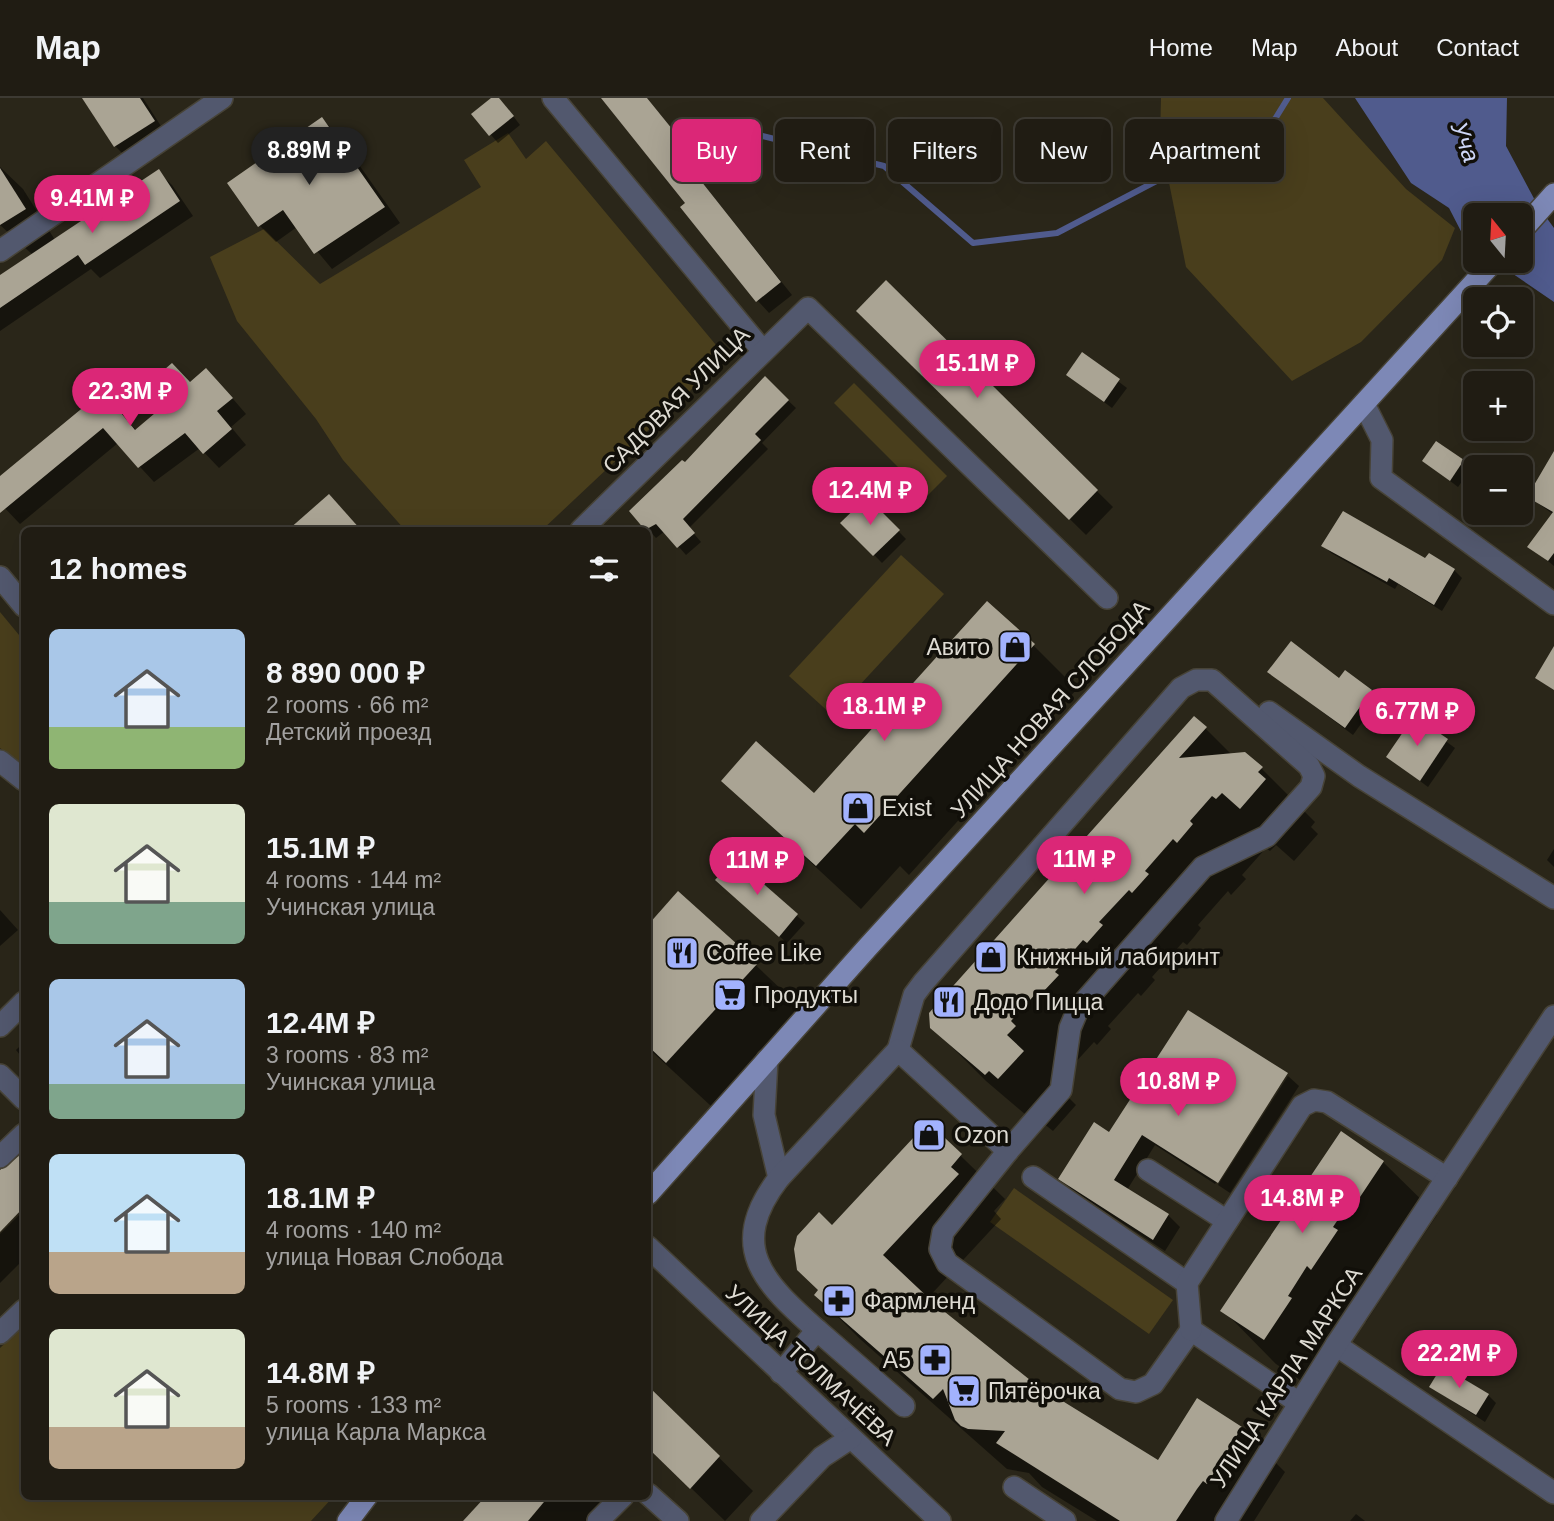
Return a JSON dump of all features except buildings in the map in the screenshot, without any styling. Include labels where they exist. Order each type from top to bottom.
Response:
[{"type":"main road","points":[[1533,218],[1554,194]]},
{"type":"main road","name":"УЛИЦА НОВАЯ СЛОБОДА","points":[[651,1191],[1483,273]]},
{"type":"main road","points":[[355,1519],[365,1500]]},
{"type":"street","points":[[0,251],[222,98]]},
{"type":"street","points":[[553,98],[762,351]]},
{"type":"street","name":"САДОВАЯ УЛИЦА","points":[[584,527],[808,307],[1107,598]]},
{"type":"street","points":[[1364,404],[1382,440],[1381,478],[1554,604]]},
{"type":"street","points":[[0,577],[21,602]]},
{"type":"street","points":[[904,1406],[778,1295],[759,1269],[755,1243],[756,1219],[763,1199],[779,1178],[898,1050],[914,995],[923,983],[1181,688],[1196,680],[1212,680],[1309,766],[1314,776],[1311,787],[1267,836],[1203,867],[1078,1010],[1072,1018],[1061,1090],[943,1233],[940,1249],[947,1263],[1120,1389],[1136,1392],[1153,1384],[1191,1330],[1186,1283],[1302,1107],[1314,1100],[1327,1102],[1447,1178]]},
{"type":"street","points":[[1269,712],[1359,776],[1554,898]]},
{"type":"street","points":[[0,761],[21,778]]},
{"type":"street","points":[[0,1026],[21,1005]]},
{"type":"street","name":"УЛИЦА КАРЛА МАРКСА","points":[[1226,1521],[1336,1345],[1554,1016]]},
{"type":"street","points":[[898,1050],[1008,1151]]},
{"type":"street","points":[[767,1060],[764,1115],[779,1178]]},
{"type":"street","points":[[0,1075],[21,1096]]},
{"type":"street","points":[[0,1157],[21,1137]]},
{"type":"street","points":[[1148,1170],[1227,1221]]},
{"type":"street","points":[[1034,1177],[1186,1283]]},
{"type":"street","name":"УЛИЦА ТОЛМАЧЁВА","points":[[651,1250],[940,1521]]},
{"type":"street","points":[[0,1333],[21,1313]]},
{"type":"street","points":[[781,1373],[817,1330]]},
{"type":"street","points":[[1191,1330],[1300,1403]]},
{"type":"street","points":[[1336,1345],[1554,1493]]},
{"type":"street","points":[[761,1521],[822,1457],[851,1438]]},
{"type":"street","points":[[1014,1486],[1065,1521]]},
{"type":"street","points":[[651,1497],[678,1521]]},
{"type":"street","points":[[598,1521],[619,1500]]},
{"type":"shaded area","points":[[1161,98],[1323,98],[1406,189],[1455,228],[1442,260],[1361,342],[1292,381],[1186,267],[1169,182],[1284,182],[1284,119],[1160,119]]},
{"type":"shaded area","points":[[508,133],[526,159],[546,141],[726,357],[545,527],[402,527],[343,460],[316,419],[237,321],[210,257],[264,229],[320,284],[481,187],[464,160]]},
{"type":"shaded area","points":[[854,383],[947,476],[927,496],[834,403]]},
{"type":"shaded area","points":[[901,555],[944,594],[832,715],[789,676]]},
{"type":"shaded area","points":[[0,612],[21,637],[21,765],[0,748]]},
{"type":"shaded area","points":[[1014,1188],[1173,1300],[1149,1334],[990,1222]]},
{"type":"shaded area","points":[[21,1328],[21,1500],[330,1500],[311,1521],[0,1521],[0,1348]]},
{"type":"water","name":"Уча","points":[[1355,98],[1507,98],[1506,146],[1538,206],[1554,228],[1554,302],[1512,273],[1533,273],[1533,203],[1463,203],[1463,235],[1449,208],[1411,183]]},
{"type":"waterway","points":[[761,136],[884,166],[973,243],[1057,233],[1275,119],[1288,98]]},
{"type":"place","name":"Авито","points":[[1015,647]]},
{"type":"place","name":"Exist","points":[[858,808]]},
{"type":"place","name":"Coffee Like","points":[[682,953]]},
{"type":"place","name":"Книжный лабиринт","points":[[991,957]]},
{"type":"place","name":"Продукты","points":[[730,995]]},
{"type":"place","name":"Додо Пицца","points":[[949,1002]]},
{"type":"place","name":"Ozon","points":[[929,1135]]},
{"type":"place","name":"Фармленд","points":[[839,1301]]},
{"type":"place","name":"А5","points":[[935,1360]]},
{"type":"place","name":"Пятёрочка","points":[[964,1391]]}]
